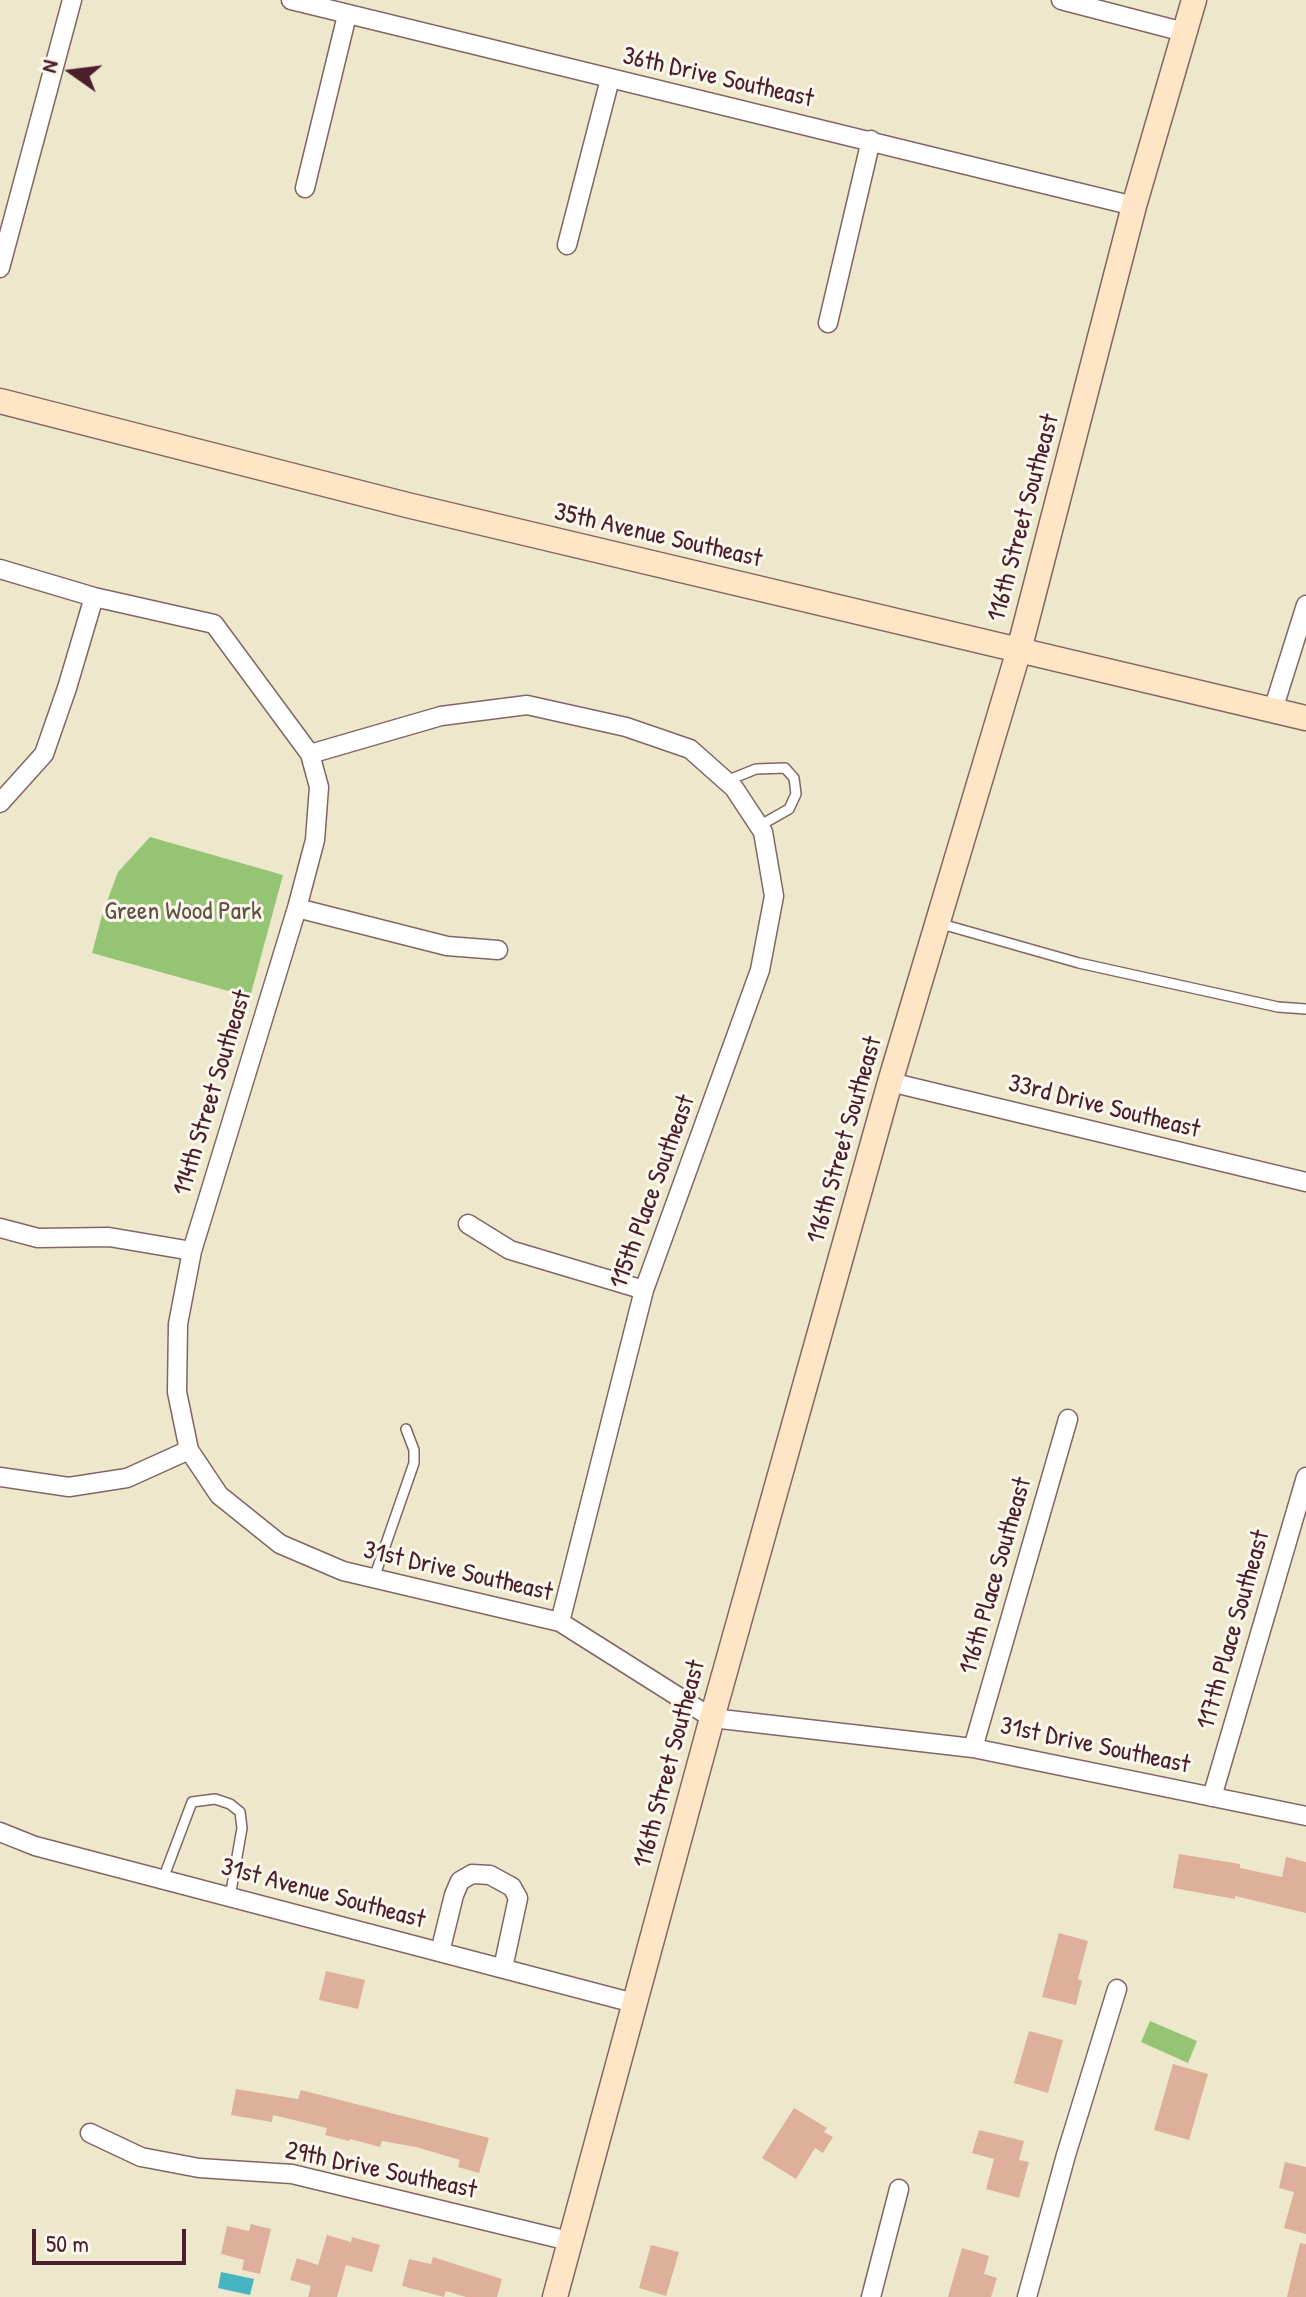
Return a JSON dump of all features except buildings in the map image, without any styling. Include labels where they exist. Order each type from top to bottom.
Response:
[{"type":"street","points":[[0,268],[72,0]]},
{"type":"street","name":"36th Drive Southeast","points":[[291,0],[1134,206]]},
{"type":"street","points":[[1061,0],[1184,32]]},
{"type":"street","name":"116th Street Southeast","points":[[555,2297],[712,1718],[890,1082],[1019,650],[1134,206],[1194,0]]},
{"type":"street","points":[[305,188],[347,15]]},
{"type":"street","points":[[567,245],[610,79]]},
{"type":"street","points":[[828,323],[871,140]]},
{"type":"street","name":"35th Avenue Southeast","points":[[0,401],[407,505],[1306,718]]},
{"type":"street","points":[[0,569],[94,597],[214,624],[310,754]]},
{"type":"street","points":[[0,803],[44,754],[94,597]]},
{"type":"street","points":[[1273,710],[1306,605]]},
{"type":"street","name":"115th Place Southeast","points":[[310,754],[441,716],[527,705],[626,727],[690,749],[730,785],[763,832],[774,896],[760,970],[644,1290],[560,1622]]},
{"type":"street","name":"114th Street Southeast","points":[[189,1450],[177,1392],[178,1324],[192,1251],[315,840],[319,787],[310,754]]},
{"type":"street","points":[[297,908],[447,946],[498,950]]},
{"type":"street","name":"33rd Drive Southeast","points":[[890,1082],[1306,1182]]},
{"type":"street","points":[[468,1224],[510,1250],[644,1290]]},
{"type":"street","points":[[0,1228],[38,1238],[109,1237],[192,1251]]},
{"type":"street","name":"116th Place Southeast","points":[[973,1748],[1068,1419]]},
{"type":"street","points":[[0,1477],[69,1487],[127,1478],[189,1450]]},
{"type":"street","name":"31st Drive Southeast","points":[[189,1450],[219,1495],[280,1544],[343,1571],[560,1622],[712,1718],[973,1748],[1306,1816]]},
{"type":"street","name":"117th Place Southeast","points":[[1212,1797],[1306,1477]]},
{"type":"street","name":"31st Avenue Southeast","points":[[0,1832],[35,1846],[634,2003]]},
{"type":"street","points":[[440,1952],[460,1881],[472,1874],[490,1875],[505,1881],[518,1898],[503,1968]]},
{"type":"street","points":[[1027,2297],[1117,1989]]},
{"type":"street","name":"29th Drive Southeast","points":[[90,2133],[141,2157],[199,2168],[292,2174],[569,2241]]},
{"type":"street","points":[[871,2297],[899,2189]]},
{"type":"lane","points":[[730,785],[756,769],[785,768],[794,778],[796,794],[789,809],[759,826]]},
{"type":"lane","points":[[938,923],[1079,963],[1278,1007],[1306,1009]]},
{"type":"lane","points":[[374,1578],[414,1463],[414,1450],[406,1429]]},
{"type":"lane","points":[[163,1879],[192,1802],[215,1799],[230,1804],[240,1812],[242,1828],[230,1897]]},
{"type":"green space","name":"Green Wood Park","points":[[150,837],[283,875],[250,997],[92,953],[118,872]]},
{"type":"green space","points":[[1150,2021],[1197,2041],[1188,2063],[1141,2042]]},
{"type":"water","points":[[221,2272],[254,2279],[250,2295],[218,2288]]}]
